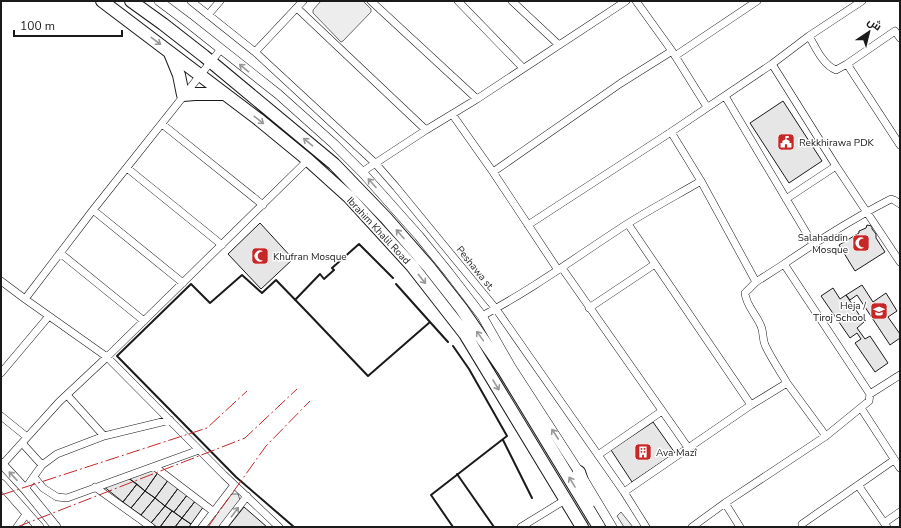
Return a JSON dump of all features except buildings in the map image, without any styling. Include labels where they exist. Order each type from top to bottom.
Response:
[{"type":"highway","name":"Ibrahim Khalil Road","points":[[102,1],[225,94],[308,160],[349,197],[412,266],[465,334],[582,527]]},
{"type":"highway","name":"Ibrahim Khalil Road","points":[[130,1],[163,24],[210,61],[334,164],[386,218],[428,266],[461,308],[503,369],[599,527]]},
{"type":"highway","points":[[170,52],[179,75],[183,95],[225,94]]},
{"type":"highway","points":[[579,472],[599,527]]},
{"type":"main road","points":[[159,1],[278,94],[334,144],[362,172],[419,236],[482,316],[511,367],[579,472],[612,527]]},
{"type":"main road","points":[[2,465],[25,489],[56,527]]},
{"type":"main road","points":[[1,484],[39,527]]},
{"type":"street","name":"Peshawa st.","points":[[191,1],[255,52],[375,163],[396,187],[496,309],[624,492],[646,527]]},
{"type":"street","points":[[208,15],[220,1]]},
{"type":"street","points":[[255,52],[303,1]]},
{"type":"street","points":[[371,1],[477,99]]},
{"type":"street","points":[[458,1],[524,68]]},
{"type":"street","points":[[512,1],[558,45]]},
{"type":"street","points":[[614,1],[618,5],[625,2]]},
{"type":"street","points":[[636,1],[673,54],[707,107]]},
{"type":"street","points":[[493,172],[621,83],[673,54],[757,1]]},
{"type":"street","points":[[528,225],[725,96],[772,64],[809,36],[862,1]]},
{"type":"street","points":[[362,172],[625,2]]},
{"type":"street","points":[[297,8],[426,130]]},
{"type":"street","points":[[809,36],[825,63],[836,70],[898,29],[900,38]]},
{"type":"street","points":[[25,299],[221,48]]},
{"type":"street","points":[[772,64],[866,212],[898,253],[900,262]]},
{"type":"street","points":[[847,64],[900,145]]},
{"type":"street","points":[[725,96],[813,244]]},
{"type":"street","points":[[452,114],[528,225],[689,448]]},
{"type":"street","points":[[162,124],[263,205]]},
{"type":"street","points":[[671,132],[701,180],[756,282]]},
{"type":"street","points":[[2,465],[51,410],[107,358],[308,160]]},
{"type":"street","points":[[786,199],[836,166]]},
{"type":"street","points":[[127,168],[222,245]]},
{"type":"street","points":[[482,316],[496,309],[628,224],[701,180]]},
{"type":"street","points":[[826,436],[787,384],[765,345],[762,338],[763,331],[761,325],[746,301],[745,293],[756,282],[813,244],[866,212],[891,199],[900,204]]},
{"type":"street","points":[[93,210],[183,283]]},
{"type":"street","points":[[628,224],[751,405]]},
{"type":"street","points":[[60,253],[144,321]]},
{"type":"street","points":[[589,308],[655,264]]},
{"type":"street","points":[[692,527],[725,503],[826,436],[869,401],[870,394],[784,264]]},
{"type":"street","points":[[1,291],[4,283],[107,358],[234,485],[280,527]]},
{"type":"street","points":[[1,373],[49,316]]},
{"type":"street","points":[[870,394],[900,375]]},
{"type":"street","points":[[624,492],[751,405],[787,384]]},
{"type":"street","points":[[67,395],[104,436]]},
{"type":"street","points":[[861,408],[900,468]]},
{"type":"street","points":[[598,455],[662,411]]},
{"type":"street","points":[[1,416],[28,437]]},
{"type":"street","points":[[25,489],[42,465],[57,454],[104,436],[170,420]]},
{"type":"street","points":[[22,444],[42,465]]},
{"type":"street","points":[[34,477],[43,488],[57,497],[67,498],[199,450]]},
{"type":"street","points":[[801,526],[894,460]]},
{"type":"street","points":[[155,467],[214,512]]},
{"type":"street","points":[[202,527],[234,485]]},
{"type":"street","points":[[858,485],[885,525],[900,512]]},
{"type":"street","points":[[95,487],[151,527]]},
{"type":"street","points":[[223,527],[247,496]]},
{"type":"street","points":[[520,527],[565,500]]},
{"type":"street","points":[[725,503],[740,527]]},
{"type":"street","points":[[17,527],[27,513]]},
{"type":"shaded area","points":[[321,1],[363,1],[371,9],[371,12],[341,42],[313,13],[313,10]]},
{"type":"shaded area","points":[[231,494],[238,494],[240,500],[219,527],[206,527]]},
{"type":"shaded area","points":[[621,512],[633,527],[624,527],[617,516]]},
{"type":"wall","points":[[295,300],[320,274],[324,279],[334,270],[332,268],[359,244],[393,278]]},
{"type":"wall","points":[[294,527],[236,477],[117,356],[191,284],[210,303],[242,275],[262,293],[276,280],[368,376],[430,322],[448,342]]},
{"type":"wall","points":[[396,284],[430,322]]},
{"type":"wall","points":[[453,346],[469,369],[507,436],[431,495],[453,527]]},
{"type":"wall","points":[[503,440],[532,498]]},
{"type":"wall","points":[[457,474],[494,527]]},
{"type":"power","points":[[17,527],[245,438],[297,389]]},
{"type":"power","points":[[1,495],[207,428],[247,391]]},
{"type":"power","points":[[208,527],[266,446],[310,401]]},
{"type":"place","name":"Rekkhirawa PDK","points":[[786,142]]},
{"type":"place","name":"Salahaddin Mosque","points":[[861,243]]},
{"type":"place","name":"Khufran Mosque","points":[[260,256]]},
{"type":"place","name":"Heja / Tiroj School","points":[[879,311]]},
{"type":"place","name":"Ava Mazî","points":[[643,452]]}]
